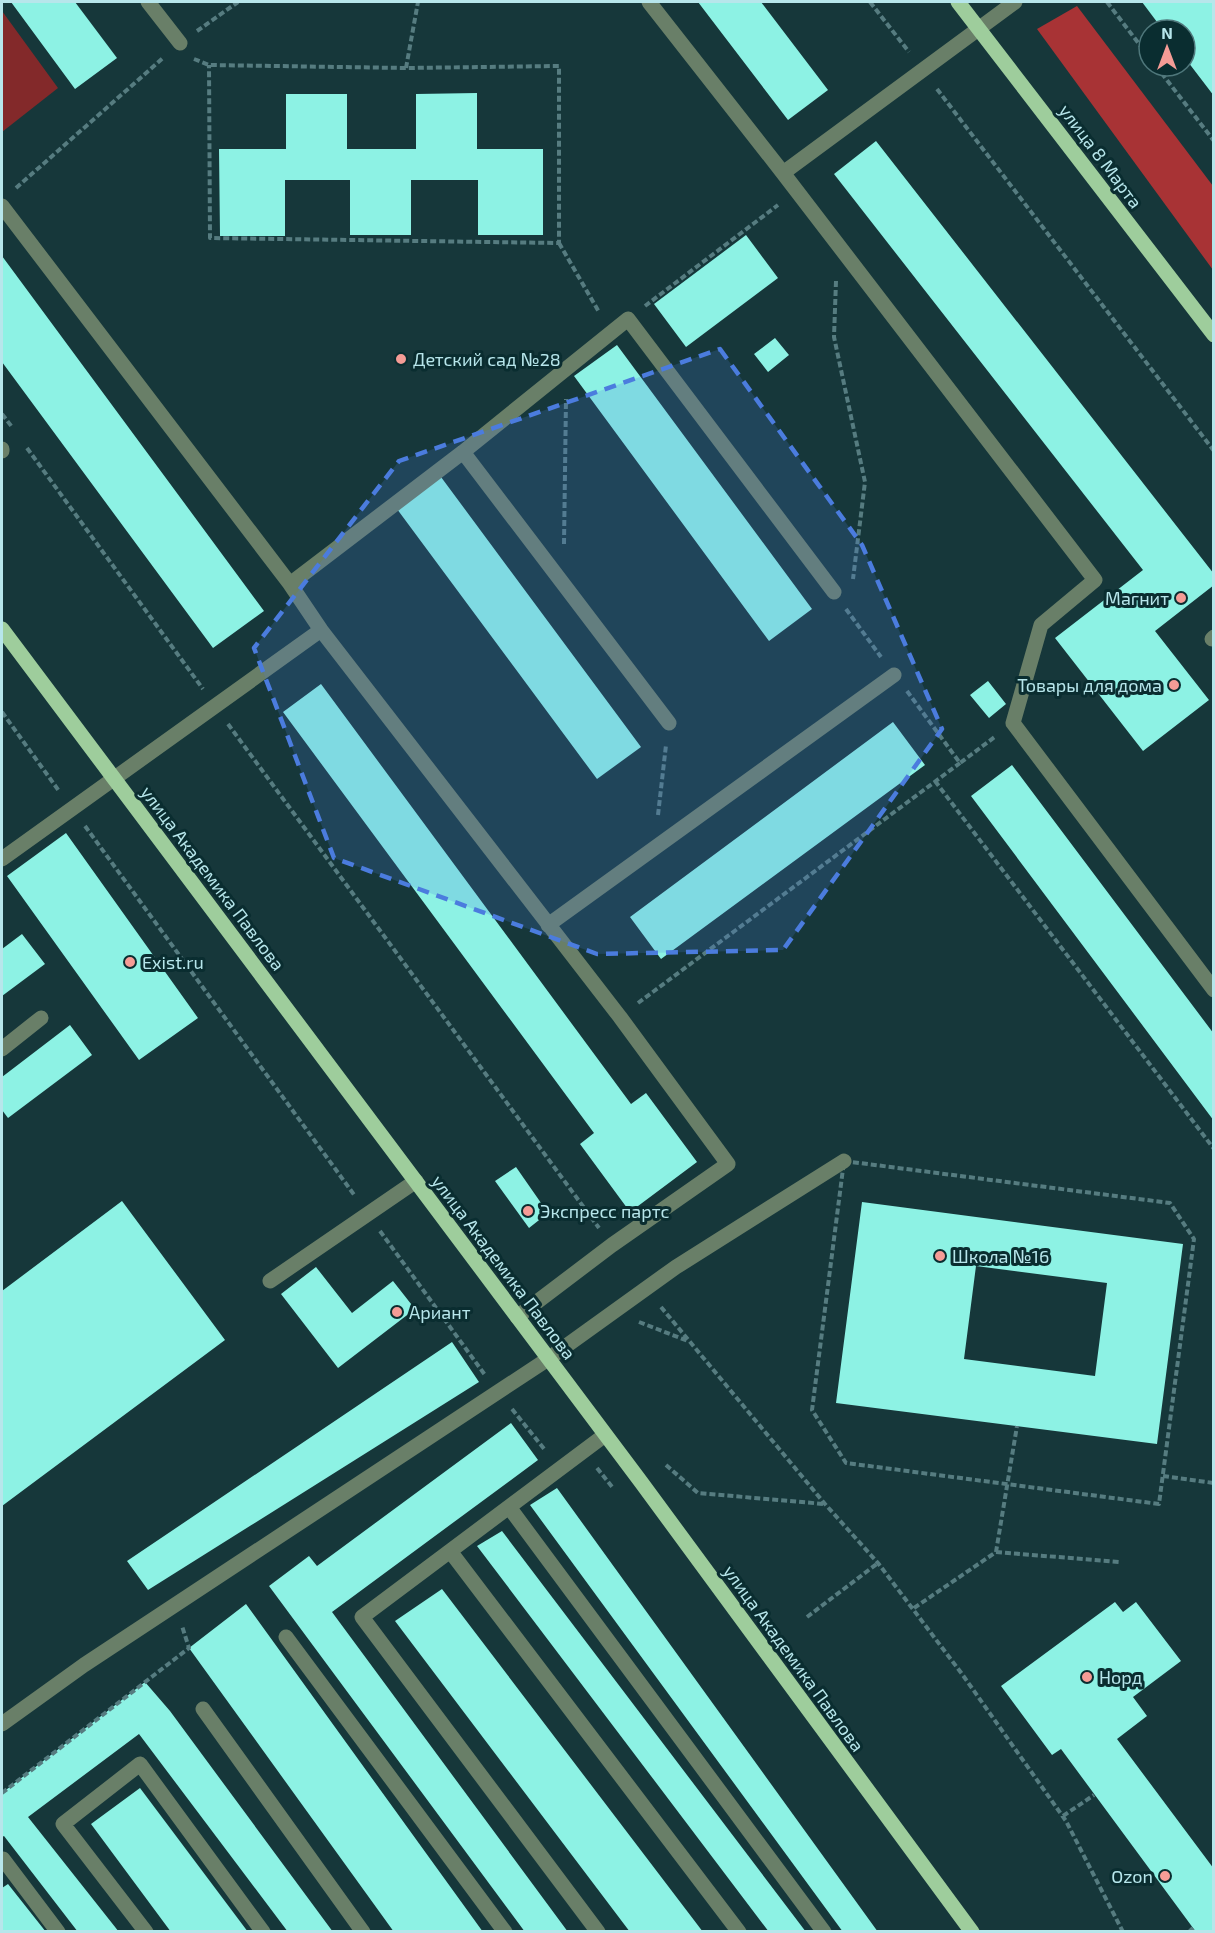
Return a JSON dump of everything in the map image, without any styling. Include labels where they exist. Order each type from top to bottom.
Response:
[{"type":"main road","name":"улица 8 Марта","points":[[958,2],[1214,335]]},
{"type":"main road","name":"улица Академика Павлова","points":[[2,629],[549,1359],[972,1932]]},
{"type":"lane","points":[[148,2],[180,43]]},
{"type":"lane","points":[[649,2],[1095,580],[1041,626],[1012,723],[1214,990]]},
{"type":"lane","points":[[783,173],[1015,2]]},
{"type":"lane","points":[[2,206],[290,584],[321,630],[620,1017],[728,1164],[612,1245],[517,1317]]},
{"type":"lane","points":[[290,584],[463,452],[628,319],[834,592]]},
{"type":"lane","points":[[463,452],[669,723]]},
{"type":"lane","points":[[2,859],[113,777],[321,630]]},
{"type":"lane","points":[[548,925],[894,675]]},
{"type":"lane","points":[[2,1049],[41,1018]]},
{"type":"lane","points":[[2,1724],[84,1665],[549,1359],[676,1267],[844,1161]]},
{"type":"lane","points":[[270,1281],[416,1182]]},
{"type":"lane","points":[[598,1932],[362,1617],[605,1435]]},
{"type":"lane","points":[[509,1507],[824,1932]]},
{"type":"lane","points":[[450,1551],[739,1932]]},
{"type":"lane","points":[[286,1637],[505,1932]]},
{"type":"lane","points":[[203,1708],[363,1932]]},
{"type":"lane","points":[[146,1932],[63,1824],[140,1764],[263,1932]]},
{"type":"lane","points":[[2,1861],[3,1859],[58,1932]]},
{"type":"path","points":[[10,192],[180,43],[238,2]]},
{"type":"path","points":[[406,68],[418,2]]},
{"type":"path","points":[[870,2],[1214,451]]},
{"type":"path","points":[[1107,2],[1137,41]]},
{"type":"path","points":[[559,243],[210,238],[209,65],[406,68],[559,66],[559,243],[610,332]]},
{"type":"path","points":[[1165,78],[1214,141]]},
{"type":"path","points":[[628,319],[797,191]]},
{"type":"path","points":[[837,244],[834,336],[865,482],[851,589]]},
{"type":"path","points":[[564,585],[567,368]]},
{"type":"path","points":[[2,414],[15,432]]},
{"type":"path","points":[[22,442],[612,1245]]},
{"type":"path","points":[[834,592],[960,763]]},
{"type":"path","points":[[848,612],[850,601]]},
{"type":"path","points":[[2,712],[498,1393],[560,1468]]},
{"type":"path","points":[[655,848],[669,723]]},
{"type":"path","points":[[620,1017],[1012,723]]},
{"type":"path","points":[[935,781],[1214,1149]]},
{"type":"path","points":[[844,1161],[1170,1203],[1194,1239],[1159,1504],[846,1463],[812,1410],[844,1161]]},
{"type":"path","points":[[646,1288],[825,1504],[878,1563],[962,1674],[1063,1816],[1123,1932]]},
{"type":"path","points":[[613,1313],[688,1341]]},
{"type":"path","points":[[996,1552],[1017,1426]]},
{"type":"path","points":[[583,1451],[619,1495]]},
{"type":"path","points":[[666,1465],[698,1493],[825,1504]]},
{"type":"path","points":[[1163,1476],[1214,1483]]},
{"type":"path","points":[[913,1608],[996,1552],[1119,1562]]},
{"type":"path","points":[[807,1617],[878,1563]]},
{"type":"path","points":[[2,1793],[189,1648],[174,1606]]},
{"type":"path","points":[[1063,1816],[1094,1795]]},
{"type":"highlighted area","points":[[720,349],[862,545],[942,729],[783,950],[597,954],[334,858],[254,648],[399,461]]},
{"type":"shaded area","points":[[1077,6],[1213,186],[1213,270],[1037,29]]},
{"type":"shaded area","points":[[2,11],[58,88],[2,132]]},
{"type":"building","points":[[11,2],[75,2],[117,58],[75,89]]},
{"type":"building","points":[[698,2],[761,2],[828,90],[788,120]]},
{"type":"building","points":[[1142,2],[1214,2],[1214,96],[1197,74],[1197,18],[1154,18]]},
{"type":"building","points":[[477,93],[477,149],[543,149],[543,235],[478,235],[478,180],[411,180],[411,235],[350,235],[350,180],[285,180],[285,236],[220,236],[219,149],[286,149],[286,94],[347,94],[347,149],[416,149],[416,94]]},
{"type":"building","points":[[876,141],[1214,574],[1214,585],[1155,631],[1209,700],[1143,751],[1055,638],[1143,570],[834,174]]},
{"type":"building","points":[[746,235],[778,278],[686,347],[654,304]]},
{"type":"building","points":[[2,256],[264,611],[213,648],[2,362]]},
{"type":"building","points":[[775,338],[789,355],[768,372],[754,354]]},
{"type":"building","points":[[617,345],[812,609],[769,641],[574,376]]},
{"type":"building","points":[[441,477],[641,747],[597,779],[397,509]]},
{"type":"building","points":[[988,681],[1006,704],[989,718],[970,695]]},
{"type":"building","points":[[321,684],[631,1104],[646,1093],[697,1162],[630,1212],[580,1144],[594,1133],[283,712]]},
{"type":"building","points":[[893,722],[925,765],[661,959],[630,917]]},
{"type":"building","points":[[1012,765],[1214,1034],[1214,1121],[971,796]]},
{"type":"building","points":[[66,833],[198,1018],[139,1060],[7,876]]},
{"type":"building","points":[[22,934],[45,964],[2,996],[2,949]]},
{"type":"building","points":[[70,1025],[92,1055],[8,1118],[2,1110],[2,1077]]},
{"type":"building","points":[[516,1167],[548,1213],[529,1228],[495,1181]]},
{"type":"building","points":[[122,1201],[225,1340],[2,1506],[2,1291]]},
{"type":"building","points":[[862,1202],[1183,1244],[1157,1444],[836,1403]],"holes":[[[976,1266],[1107,1283],[1095,1376],[964,1359]]]},
{"type":"building","points":[[316,1267],[352,1313],[393,1281],[415,1309],[338,1368],[281,1294]]},
{"type":"building","points":[[452,1342],[479,1382],[148,1590],[127,1561]]},
{"type":"building","points":[[511,1423],[538,1460],[332,1612],[568,1932],[525,1932],[269,1586],[309,1556],[317,1566]]},
{"type":"building","points":[[557,1488],[878,1932],[843,1932],[530,1505]]},
{"type":"building","points":[[502,1531],[806,1932],[769,1932],[477,1546]]},
{"type":"building","points":[[442,1589],[703,1932],[630,1932],[395,1621]]},
{"type":"building","name":"Норд","points":[[1115,1602],[1123,1612],[1136,1602],[1181,1661],[1133,1697],[1147,1716],[1117,1739],[1214,1869],[1214,1932],[1196,1932],[1061,1749],[1052,1755],[1001,1686]]},
{"type":"building","points":[[246,1604],[483,1932],[394,1932],[189,1648]]},
{"type":"building","points":[[145,1682],[170,1711],[333,1932],[288,1932],[139,1734],[28,1817],[119,1932],[78,1932],[4,1836],[2,1837],[2,1793]]},
{"type":"building","points":[[140,1788],[248,1932],[171,1932],[91,1824]]},
{"type":"building","points":[[8,1884],[46,1932],[2,1932],[2,1888]]},
{"type":"place","name":"Детский сад №28","points":[[401,359]]},
{"type":"place","name":"Магнит","points":[[1181,598]]},
{"type":"place","name":"Товары для дома","points":[[1174,685]]},
{"type":"place","name":"Exist.ru","points":[[130,962]]},
{"type":"place","name":"Экспресс партс","points":[[528,1211]]},
{"type":"place","name":"Школа №16","points":[[940,1256]]},
{"type":"place","name":"Ариант","points":[[397,1312]]},
{"type":"place","name":"Норд","points":[[1087,1677]]},
{"type":"place","name":"Ozon","points":[[1165,1876]]}]
